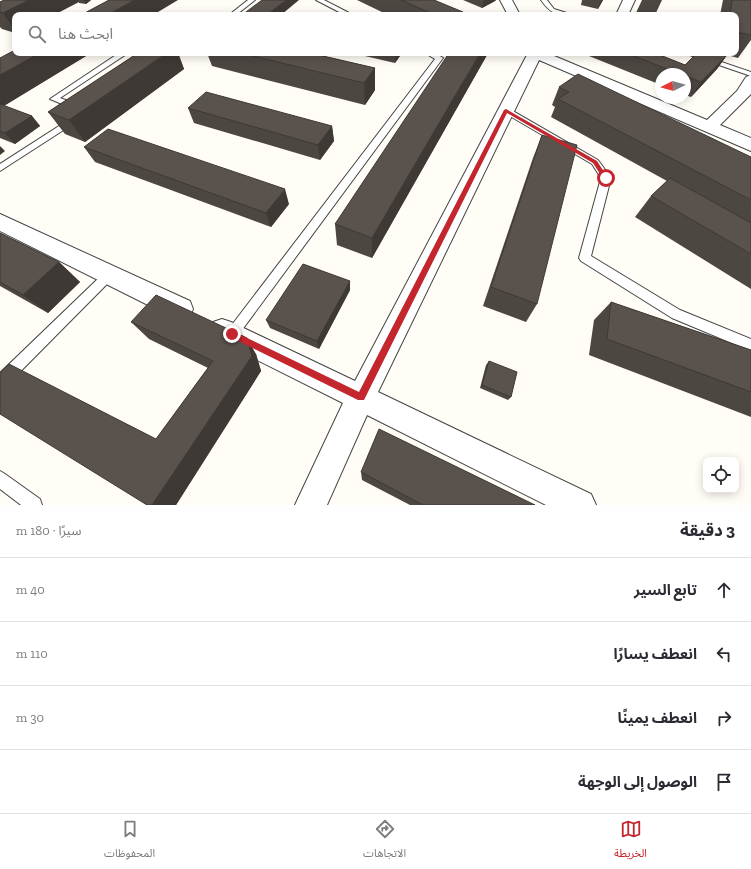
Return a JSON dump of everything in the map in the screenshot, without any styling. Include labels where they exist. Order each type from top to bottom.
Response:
[{"type":"street","points":[[506,0],[512,12]]},
{"type":"street","points":[[624,12],[630,0]]},
{"type":"street","points":[[311,505],[361,397],[533,56]]},
{"type":"street","points":[[542,56],[751,145]]},
{"type":"street","points":[[709,127],[744,92],[751,80]]},
{"type":"street","points":[[0,222],[580,505]]},
{"type":"lane","points":[[236,12],[252,0]]},
{"type":"lane","points":[[319,0],[344,12]]},
{"type":"lane","points":[[544,0],[552,10],[559,12]]},
{"type":"lane","points":[[0,168],[85,112],[54,99],[119,56]]},
{"type":"lane","points":[[232,334],[439,58],[435,56]]},
{"type":"lane","points":[[697,56],[751,74]]},
{"type":"lane","points":[[506,110],[595,162],[606,178],[585,258],[676,314],[751,345]]},
{"type":"lane","points":[[0,382],[109,275]]},
{"type":"lane","points":[[0,479],[34,505]]},
{"type":"building","points":[[4,0],[29,0],[3,13],[0,12],[0,2]]},
{"type":"building","points":[[109,0],[134,0],[112,12],[87,12]]},
{"type":"building","points":[[262,0],[286,0],[270,12],[246,12]]},
{"type":"building","points":[[401,0],[434,0],[463,12],[428,12]]},
{"type":"building","points":[[732,0],[751,0],[751,35],[739,33],[739,12],[730,12]]},
{"type":"building","points":[[12,52],[12,56],[35,56],[0,75],[0,58]]},
{"type":"building","points":[[133,56],[163,56],[69,120],[48,112]]},
{"type":"building","points":[[253,56],[323,56],[375,68],[364,83]]},
{"type":"building","points":[[447,56],[478,56],[372,238],[335,224]]},
{"type":"building","points":[[634,56],[662,56],[685,65],[694,56],[726,56],[701,82],[691,78],[691,68],[665,68]]},
{"type":"building","points":[[578,74],[751,157],[751,200],[558,99],[569,92],[559,87]]},
{"type":"building","points":[[206,92],[332,126],[318,145],[188,108]]},
{"type":"building","points":[[0,104],[32,116],[5,133],[0,131]]},
{"type":"building","points":[[108,129],[285,189],[266,213],[84,147]]},
{"type":"building","points":[[542,135],[577,145],[537,304],[491,287]]},
{"type":"building","points":[[670,178],[751,223],[751,254],[651,196]]},
{"type":"building","points":[[0,233],[59,262],[23,295],[0,282]]},
{"type":"building","points":[[303,264],[350,281],[317,341],[266,320]]},
{"type":"building","points":[[156,295],[247,338],[252,356],[152,505],[147,505],[0,414],[0,373],[9,364],[156,439],[213,361],[131,322]]},
{"type":"building","points":[[611,302],[751,350],[751,392],[607,339]]},
{"type":"building","points":[[489,361],[517,372],[511,397],[482,385]]},
{"type":"building","points":[[379,429],[535,505],[423,505],[361,472]]},
{"type":"route","points":[[232,334],[361,397],[506,110],[595,162],[606,178]]}]
